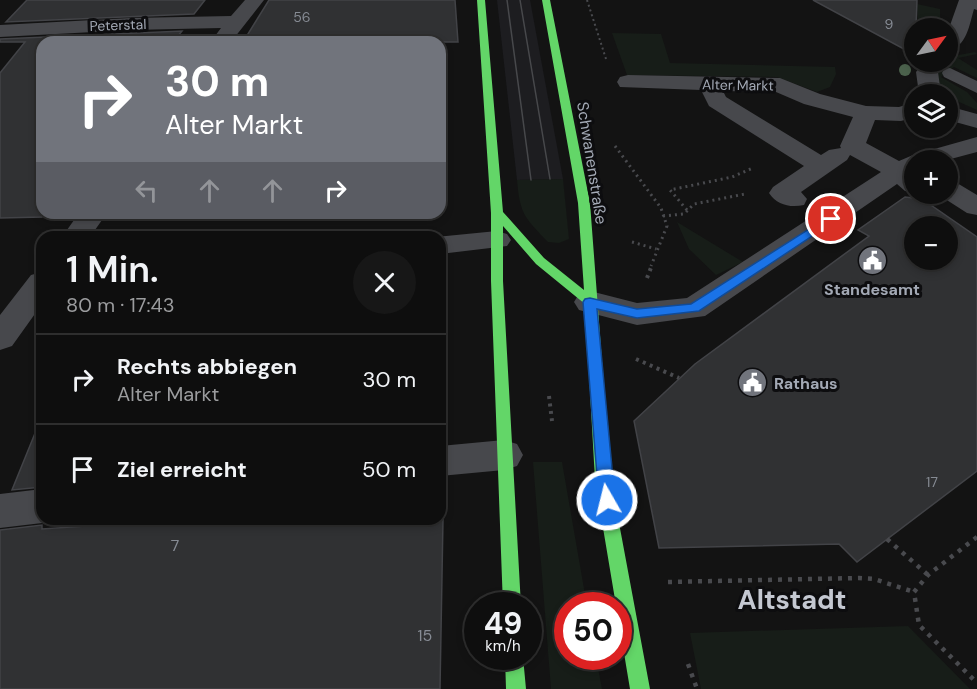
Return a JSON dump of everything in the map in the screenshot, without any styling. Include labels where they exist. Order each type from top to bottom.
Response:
[{"type":"main road","points":[[481,0],[497,226],[504,455],[511,592]]},
{"type":"main road","name":"Schwanenstraße","points":[[546,0],[580,177],[603,480],[640,689]]},
{"type":"main road","points":[[497,226],[590,302]]},
{"type":"main road","points":[[515,670],[516,689]]},
{"type":"street","points":[[226,36],[255,0]]},
{"type":"street","points":[[958,33],[972,4]]},
{"type":"street","name":"Peterstal","points":[[0,31],[131,24],[236,22]]},
{"type":"street","name":"Alter Markt","points":[[628,82],[780,85],[812,99],[866,113],[904,113]]},
{"type":"street","points":[[709,84],[717,101],[792,153],[822,166]]},
{"type":"street","points":[[769,196],[852,146],[866,113]]},
{"type":"street","points":[[958,115],[977,120]]},
{"type":"street","points":[[958,152],[977,144]]},
{"type":"street","points":[[852,146],[904,170]]},
{"type":"street","points":[[958,171],[977,159]]},
{"type":"street","points":[[590,302],[614,310],[637,314],[694,308],[904,177]]},
{"type":"street","points":[[958,184],[977,207]]},
{"type":"street","points":[[446,243],[497,226]]},
{"type":"street","points":[[0,338],[36,291]]},
{"type":"street","points":[[446,460],[504,455]]},
{"type":"street","points":[[0,511],[36,507]]},
{"type":"lane","points":[[950,72],[977,88]]},
{"type":"path","points":[[587,0],[608,63]]},
{"type":"path","points":[[612,137],[616,148],[660,208],[666,226],[656,249],[637,314]]},
{"type":"path","points":[[687,210],[670,190],[732,177],[762,164]]},
{"type":"path","points":[[663,216],[684,214],[694,204],[769,196]]},
{"type":"path","points":[[632,242],[656,249]]},
{"type":"path","points":[[631,357],[680,378]]},
{"type":"path","points":[[977,537],[928,575],[914,592],[919,625],[977,682]]},
{"type":"path","points":[[887,539],[928,575]]},
{"type":"path","points":[[659,582],[859,578],[874,579],[914,592]]},
{"type":"shaded area","points":[[497,0],[530,0],[563,179],[517,180]]},
{"type":"shaded area","points":[[917,4],[940,9],[940,18],[918,18]]},
{"type":"shaded area","points":[[612,33],[661,34],[670,63],[835,67],[836,74],[830,87],[817,92],[777,77],[627,75]]},
{"type":"shaded area","points":[[975,52],[977,54],[958,58],[958,55]]},
{"type":"shaded area","points":[[958,58],[977,70],[977,78],[958,69]]},
{"type":"shaded area","points":[[937,72],[948,72],[941,77],[953,84],[938,84],[935,75]]},
{"type":"shaded area","points":[[958,87],[967,92],[977,103],[977,110],[958,101]]},
{"type":"shaded area","points":[[563,179],[569,239],[559,243],[548,242],[522,209],[517,180]]},
{"type":"shaded area","points":[[677,222],[743,262],[716,275],[689,249]]},
{"type":"shaded area","points":[[533,462],[562,462],[585,592],[554,592],[554,670],[598,670],[602,689],[551,689]]},
{"type":"shaded area","points":[[908,626],[970,689],[701,689],[690,633]]},
{"type":"building","points":[[27,0],[205,0],[194,14],[6,22]]},
{"type":"building","points":[[269,0],[455,0],[458,42],[446,42],[446,36],[247,36]]},
{"type":"building","points":[[813,0],[917,0],[916,18],[904,18],[904,49]]},
{"type":"building","points":[[182,31],[178,36],[68,36]]},
{"type":"building","points":[[36,37],[36,217],[0,218],[0,73],[25,42],[0,42],[0,39]]},
{"type":"building","name":"Rathaus","points":[[904,198],[904,204],[929,204],[947,216],[904,216],[904,270],[958,270],[958,224],[977,237],[977,471],[857,562],[839,544],[659,548],[634,421],[695,364],[869,236],[858,230]]},
{"type":"building","points":[[36,431],[36,488],[12,490]]},
{"type":"building","points":[[42,525],[42,529],[102,525],[443,525],[440,689],[0,689],[0,530]]},
{"type":"tram line","points":[[507,0],[531,180]]},
{"type":"tram line","points":[[520,0],[550,179]]},
{"type":"traffic: fast","points":[[481,0],[497,213],[497,281],[511,592]]},
{"type":"traffic: fast","points":[[546,0],[584,203],[603,480],[640,689]]},
{"type":"traffic: fast","points":[[497,213],[540,261],[590,302]]},
{"type":"traffic: fast","points":[[515,670],[516,689]]},
{"type":"place","name":"Standesamt","points":[[872,261]]},
{"type":"place","name":"Rathaus","points":[[753,383]]},
{"type":"district","name":"Altstadt","points":[[792,599]]},
{"type":"route","points":[[607,500],[603,480],[590,302],[614,310],[637,314],[694,308],[831,219]]}]
